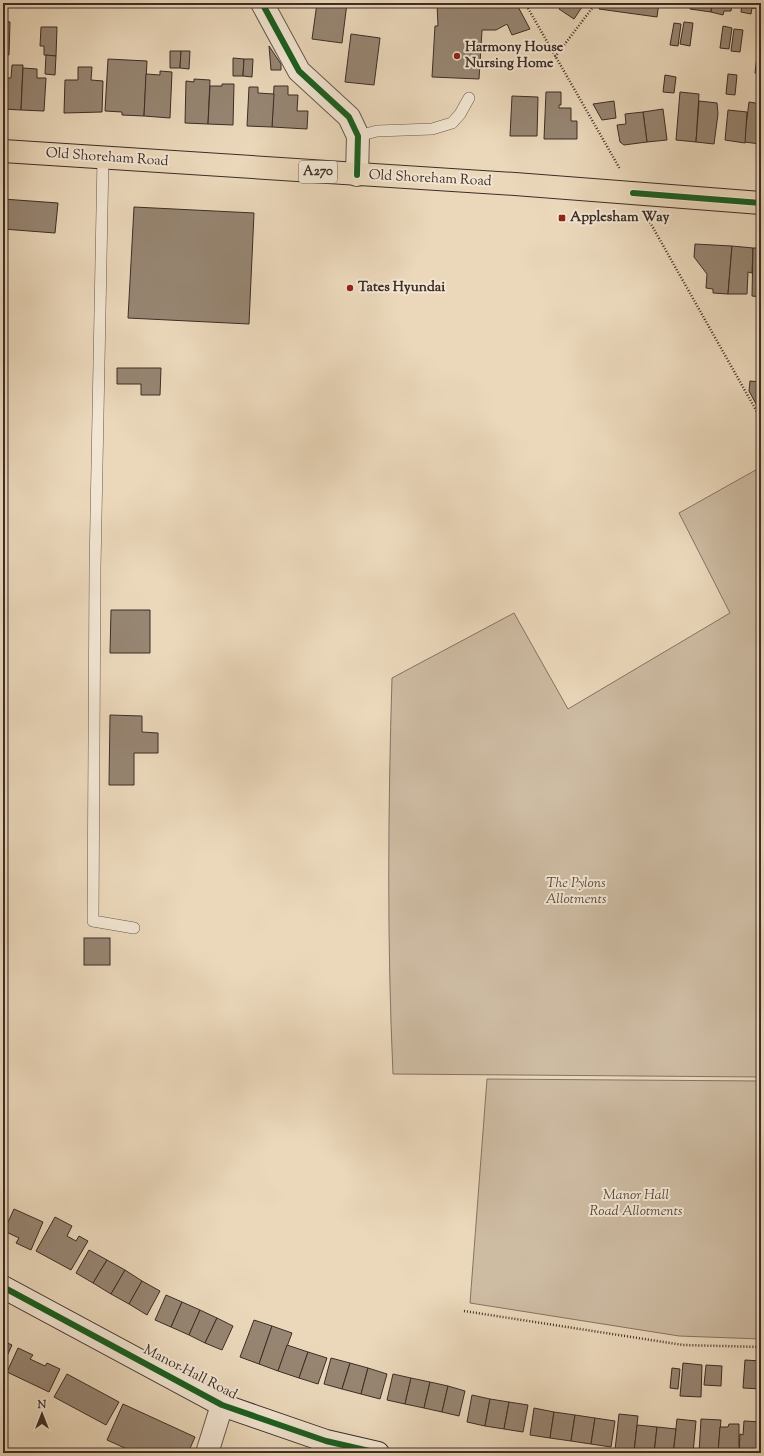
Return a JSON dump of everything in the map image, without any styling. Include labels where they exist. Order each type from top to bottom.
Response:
[{"type":"main road","name":"Old Shoreham Road","points":[[3,151],[515,184],[761,203]]},
{"type":"street","points":[[262,3],[299,71],[349,117],[358,136],[357,175]]},
{"type":"street","name":"Manor Hall Road","points":[[3,1287],[222,1405],[327,1447],[378,1453]]},
{"type":"street","points":[[207,1453],[222,1405]]},
{"type":"lane","points":[[358,136],[383,130],[432,128],[452,123],[460,114],[469,98]]},
{"type":"lane","points":[[104,158],[94,568],[93,921],[134,928]]},
{"type":"path","points":[[555,57],[596,3]]},
{"type":"path","points":[[464,1311],[683,1345],[761,1347]]},
{"type":"green space","name":"The Pylons Allotments","points":[[761,467],[761,1077],[393,1074],[389,876],[392,678],[514,613],[568,709],[730,613],[679,513]]},
{"type":"green space","name":"Manor Hall Road Allotments","points":[[487,1079],[761,1081],[761,1339],[679,1336],[470,1303]]},
{"type":"building","points":[[317,3],[347,3],[342,43],[312,39]]},
{"type":"building","name":"Harmony House Nursing Home","points":[[437,3],[516,3],[530,29],[512,35],[507,24],[496,30],[482,30],[479,79],[432,77],[435,26],[438,26]]},
{"type":"building","points":[[562,3],[584,4],[574,19],[559,9]]},
{"type":"building","points":[[604,3],[659,3],[657,17],[599,9]]},
{"type":"building","points":[[659,3],[672,3],[671,7],[659,5]]},
{"type":"building","points":[[691,3],[712,3],[711,12],[690,9]]},
{"type":"building","points":[[712,3],[732,3],[731,11],[724,11],[723,15],[711,12]]},
{"type":"building","points":[[742,3],[761,3],[761,9],[752,8],[751,14],[741,12]]},
{"type":"building","points":[[3,21],[10,22],[9,55],[3,55]]},
{"type":"building","points":[[684,22],[693,23],[690,46],[680,44]]},
{"type":"building","points":[[674,23],[681,24],[678,46],[670,45]]},
{"type":"building","points":[[723,26],[732,28],[729,49],[720,48]]},
{"type":"building","points":[[41,27],[57,27],[56,56],[44,55],[44,46],[40,46]]},
{"type":"building","points":[[734,29],[743,30],[740,52],[731,51]]},
{"type":"building","points":[[351,34],[380,38],[374,85],[345,82]]},
{"type":"building","points":[[269,46],[281,64],[281,70],[271,70]]},
{"type":"building","points":[[170,51],[181,51],[180,68],[170,68]]},
{"type":"building","points":[[181,51],[190,51],[189,69],[180,68]]},
{"type":"building","points":[[46,55],[56,56],[55,75],[45,74]]},
{"type":"building","points":[[757,56],[761,57],[761,73],[755,73]]},
{"type":"building","points":[[233,58],[244,59],[243,76],[233,76]]},
{"type":"building","points":[[108,59],[147,61],[144,116],[122,115],[122,112],[105,111]]},
{"type":"building","points":[[244,59],[253,59],[252,77],[243,76]]},
{"type":"building","points":[[12,65],[23,65],[21,110],[3,109],[3,78],[11,78]]},
{"type":"building","points":[[78,67],[92,67],[91,80],[103,81],[102,112],[64,113],[65,80],[78,80]]},
{"type":"building","points":[[23,68],[37,69],[37,78],[46,78],[44,111],[21,110]]},
{"type":"building","points":[[160,71],[172,72],[170,118],[144,116],[146,74],[160,75]]},
{"type":"building","points":[[728,74],[737,75],[735,95],[726,94]]},
{"type":"building","points":[[665,75],[676,77],[674,93],[663,92]]},
{"type":"building","points":[[194,79],[210,80],[208,124],[185,123],[186,81],[194,82]]},
{"type":"building","points":[[222,84],[234,84],[233,125],[208,124],[210,86],[222,86]]},
{"type":"building","points":[[274,86],[288,86],[288,95],[298,95],[297,111],[308,111],[307,129],[272,127]]},
{"type":"building","points":[[249,87],[258,87],[258,93],[274,94],[272,127],[247,126]]},
{"type":"building","points":[[546,92],[561,92],[561,105],[559,105],[559,108],[571,108],[571,121],[577,121],[577,139],[544,139]]},
{"type":"building","points":[[680,92],[699,94],[696,142],[676,140]]},
{"type":"building","points":[[512,96],[538,97],[537,136],[510,136]]},
{"type":"building","points":[[614,101],[616,118],[602,120],[593,104]]},
{"type":"building","points":[[699,101],[717,103],[718,114],[714,144],[696,142]]},
{"type":"building","points":[[749,102],[761,104],[761,144],[744,142]]},
{"type":"building","points":[[663,109],[667,140],[647,142],[643,112]]},
{"type":"building","points":[[728,110],[747,112],[745,143],[725,140]]},
{"type":"building","points":[[643,112],[647,142],[624,145],[620,142],[617,125],[626,124],[625,114]]},
{"type":"building","points":[[3,199],[58,203],[55,233],[3,229]]},
{"type":"building","points":[[134,207],[254,213],[249,324],[128,318]]},
{"type":"building","points":[[695,244],[732,246],[728,294],[713,293],[713,289],[706,288],[707,274],[694,257]]},
{"type":"building","points":[[732,246],[753,248],[752,273],[748,272],[747,294],[728,294]]},
{"type":"building","points":[[753,248],[761,248],[761,297],[752,296]]},
{"type":"building","points":[[117,368],[161,368],[160,395],[141,395],[141,384],[117,384]]},
{"type":"building","points":[[750,381],[761,382],[761,413],[749,391]]},
{"type":"building","points":[[111,610],[150,610],[150,653],[110,653]]},
{"type":"building","points":[[110,715],[142,716],[142,732],[158,733],[158,753],[134,753],[134,785],[109,785]]},
{"type":"building","points":[[84,938],[110,938],[110,965],[84,965]]},
{"type":"building","points":[[14,1209],[43,1222],[31,1250],[16,1243],[19,1238],[4,1231]]},
{"type":"building","points":[[55,1217],[72,1226],[67,1236],[76,1241],[79,1236],[88,1241],[71,1270],[36,1251]]},
{"type":"building","points":[[89,1250],[107,1260],[93,1283],[76,1273]]},
{"type":"building","points":[[107,1260],[125,1270],[111,1294],[93,1283]]},
{"type":"building","points":[[125,1270],[142,1281],[129,1304],[111,1294]]},
{"type":"building","points":[[142,1281],[160,1291],[147,1315],[129,1304]]},
{"type":"building","points":[[166,1295],[182,1302],[171,1327],[155,1320]]},
{"type":"building","points":[[182,1302],[200,1310],[189,1335],[171,1327]]},
{"type":"building","points":[[200,1310],[217,1318],[205,1343],[189,1335]]},
{"type":"building","points":[[217,1318],[233,1326],[222,1350],[205,1343]]},
{"type":"building","points":[[254,1320],[272,1326],[259,1364],[240,1357]]},
{"type":"building","points":[[272,1326],[292,1333],[278,1371],[259,1364]]},
{"type":"building","points":[[3,1341],[12,1345],[3,1365]]},
{"type":"building","points":[[287,1345],[308,1352],[299,1378],[278,1371]]},
{"type":"building","points":[[18,1348],[33,1355],[30,1359],[45,1366],[47,1363],[60,1369],[49,1392],[7,1372]]},
{"type":"building","points":[[308,1352],[327,1358],[318,1384],[299,1378]]},
{"type":"building","points":[[331,1358],[350,1363],[342,1389],[324,1384]]},
{"type":"building","points":[[745,1360],[761,1361],[761,1389],[743,1388]]},
{"type":"building","points":[[350,1363],[368,1368],[361,1394],[342,1389]]},
{"type":"building","points":[[683,1363],[702,1365],[701,1397],[680,1396]]},
{"type":"building","points":[[706,1365],[722,1366],[721,1386],[704,1385]]},
{"type":"building","points":[[368,1368],[387,1374],[380,1399],[361,1394]]},
{"type":"building","points":[[672,1368],[680,1369],[678,1389],[670,1388]]},
{"type":"building","points":[[67,1374],[119,1402],[106,1425],[54,1397]]},
{"type":"building","points":[[393,1374],[411,1378],[405,1404],[387,1400]]},
{"type":"building","points":[[411,1378],[430,1382],[424,1408],[405,1404]]},
{"type":"building","points":[[430,1382],[448,1386],[442,1412],[424,1408]]},
{"type":"building","points":[[448,1386],[465,1391],[459,1416],[442,1412]]},
{"type":"building","points":[[472,1395],[490,1399],[485,1426],[467,1422]]},
{"type":"building","points":[[490,1399],[509,1402],[504,1429],[485,1426]]},
{"type":"building","points":[[509,1402],[528,1405],[523,1432],[504,1429]]},
{"type":"building","points":[[123,1404],[195,1437],[188,1453],[136,1453],[107,1440]]},
{"type":"building","points":[[534,1408],[554,1412],[550,1438],[530,1435]]},
{"type":"building","points":[[554,1412],[575,1415],[571,1441],[550,1438]]},
{"type":"building","points":[[619,1414],[638,1416],[634,1452],[615,1450]]},
{"type":"building","points":[[575,1415],[595,1418],[591,1444],[571,1441]]},
{"type":"building","points":[[595,1418],[615,1421],[611,1447],[591,1444]]},
{"type":"building","points":[[677,1419],[696,1421],[693,1453],[673,1453]]},
{"type":"building","points":[[701,1419],[721,1420],[718,1453],[699,1453]]},
{"type":"building","points":[[744,1421],[761,1422],[760,1453],[739,1453],[740,1434],[743,1435]]},
{"type":"building","points":[[729,1424],[739,1424],[739,1453],[718,1453],[720,1427],[728,1427]]},
{"type":"building","points":[[637,1425],[657,1427],[654,1453],[634,1452]]},
{"type":"building","points":[[657,1427],[676,1429],[673,1453],[654,1453]]},
{"type":"cycle path","points":[[262,3],[299,71],[349,117],[358,136],[357,175]]},
{"type":"cycle path","points":[[633,193],[761,203]]},
{"type":"cycle path","points":[[3,1287],[222,1405],[326,1441],[378,1453]]},
{"type":"place","name":"Harmony House Nursing Home","points":[[457,56]]},
{"type":"place","name":"Applesham Way","points":[[562,218]]},
{"type":"place","name":"Tates Hyundai","points":[[350,288]]}]
